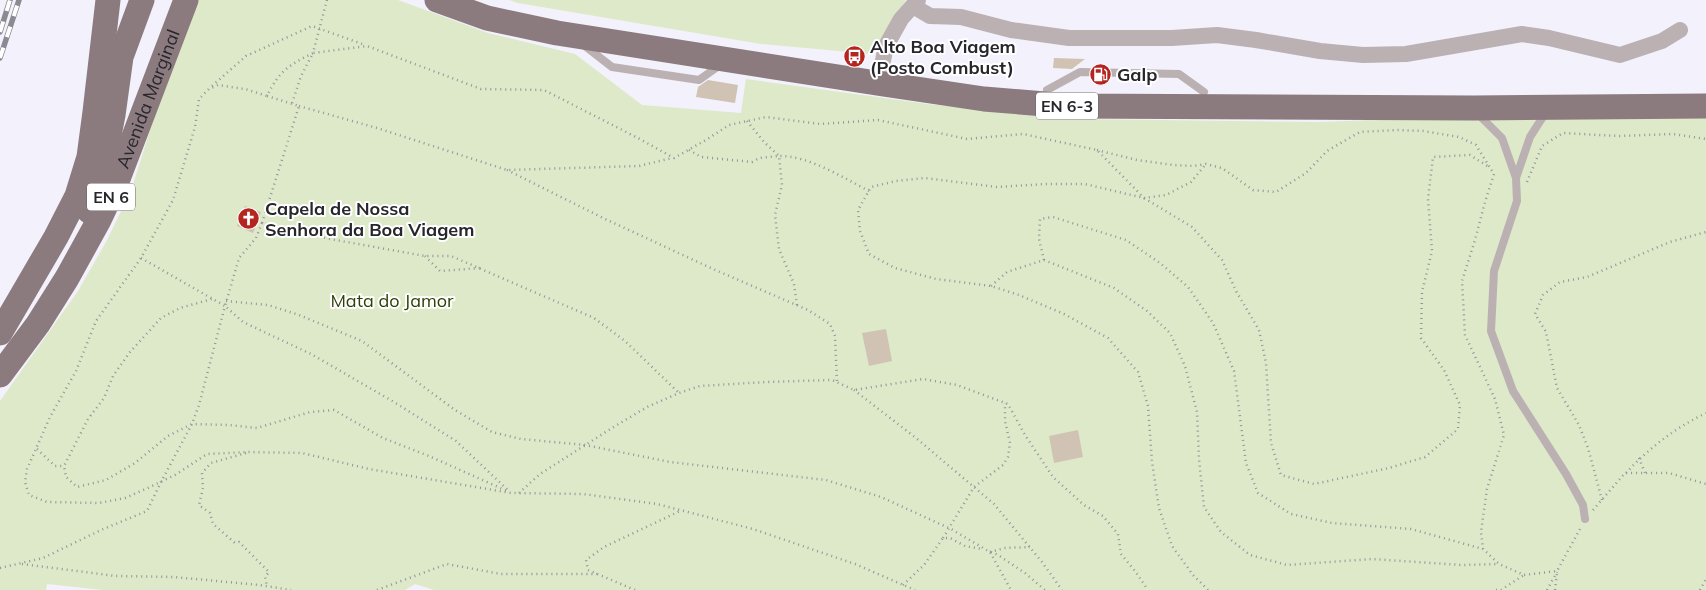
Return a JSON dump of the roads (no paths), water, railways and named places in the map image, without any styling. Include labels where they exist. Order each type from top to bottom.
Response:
[{"type":"main road","name":"Avenida Marginal","points":[[0,333],[56,237],[77,196],[90,148],[108,0]]},
{"type":"main road","name":"Avenida Marginal","points":[[0,364],[74,243],[92,203],[102,170],[111,124],[120,57],[142,0]]},
{"type":"main road","name":"Avenida Marginal","points":[[0,375],[38,324],[100,220],[116,184],[186,0]]},
{"type":"main road","name":"EN 6-3","points":[[437,0],[488,18],[572,35],[984,99],[1069,106],[1472,108],[1706,106]]},
{"type":"main road","name":"EN 6-3","points":[[478,0],[492,6],[555,18],[881,70],[982,84],[1047,90],[1077,92],[1471,94],[1706,92]]},
{"type":"street","points":[[881,70],[886,46],[902,19],[915,3],[930,16],[961,18],[1011,30],[1069,38],[1217,35],[1320,51],[1362,54],[1406,54],[1522,34],[1549,38],[1620,55],[1662,41],[1680,30]]},
{"type":"lane","points":[[1516,178],[1530,137],[1550,107]]},
{"type":"lane","points":[[1472,108],[1502,138],[1516,178],[1517,201],[1494,271],[1491,332],[1513,391],[1566,474],[1583,505],[1585,519]]},
{"type":"railway","points":[[0,32],[10,0]]},
{"type":"railway","points":[[0,58],[19,0]]},
{"type":"place","name":"Alto Boa Viagem (Posto Combust)","points":[[854,57]]},
{"type":"place","name":"Galp","points":[[1101,75]]},
{"type":"place","name":"Capela de Nossa Senhora da Boa Viagem","points":[[249,219]]},
{"type":"park label","name":"Mata do Jamor","points":[[392,301]]}]
